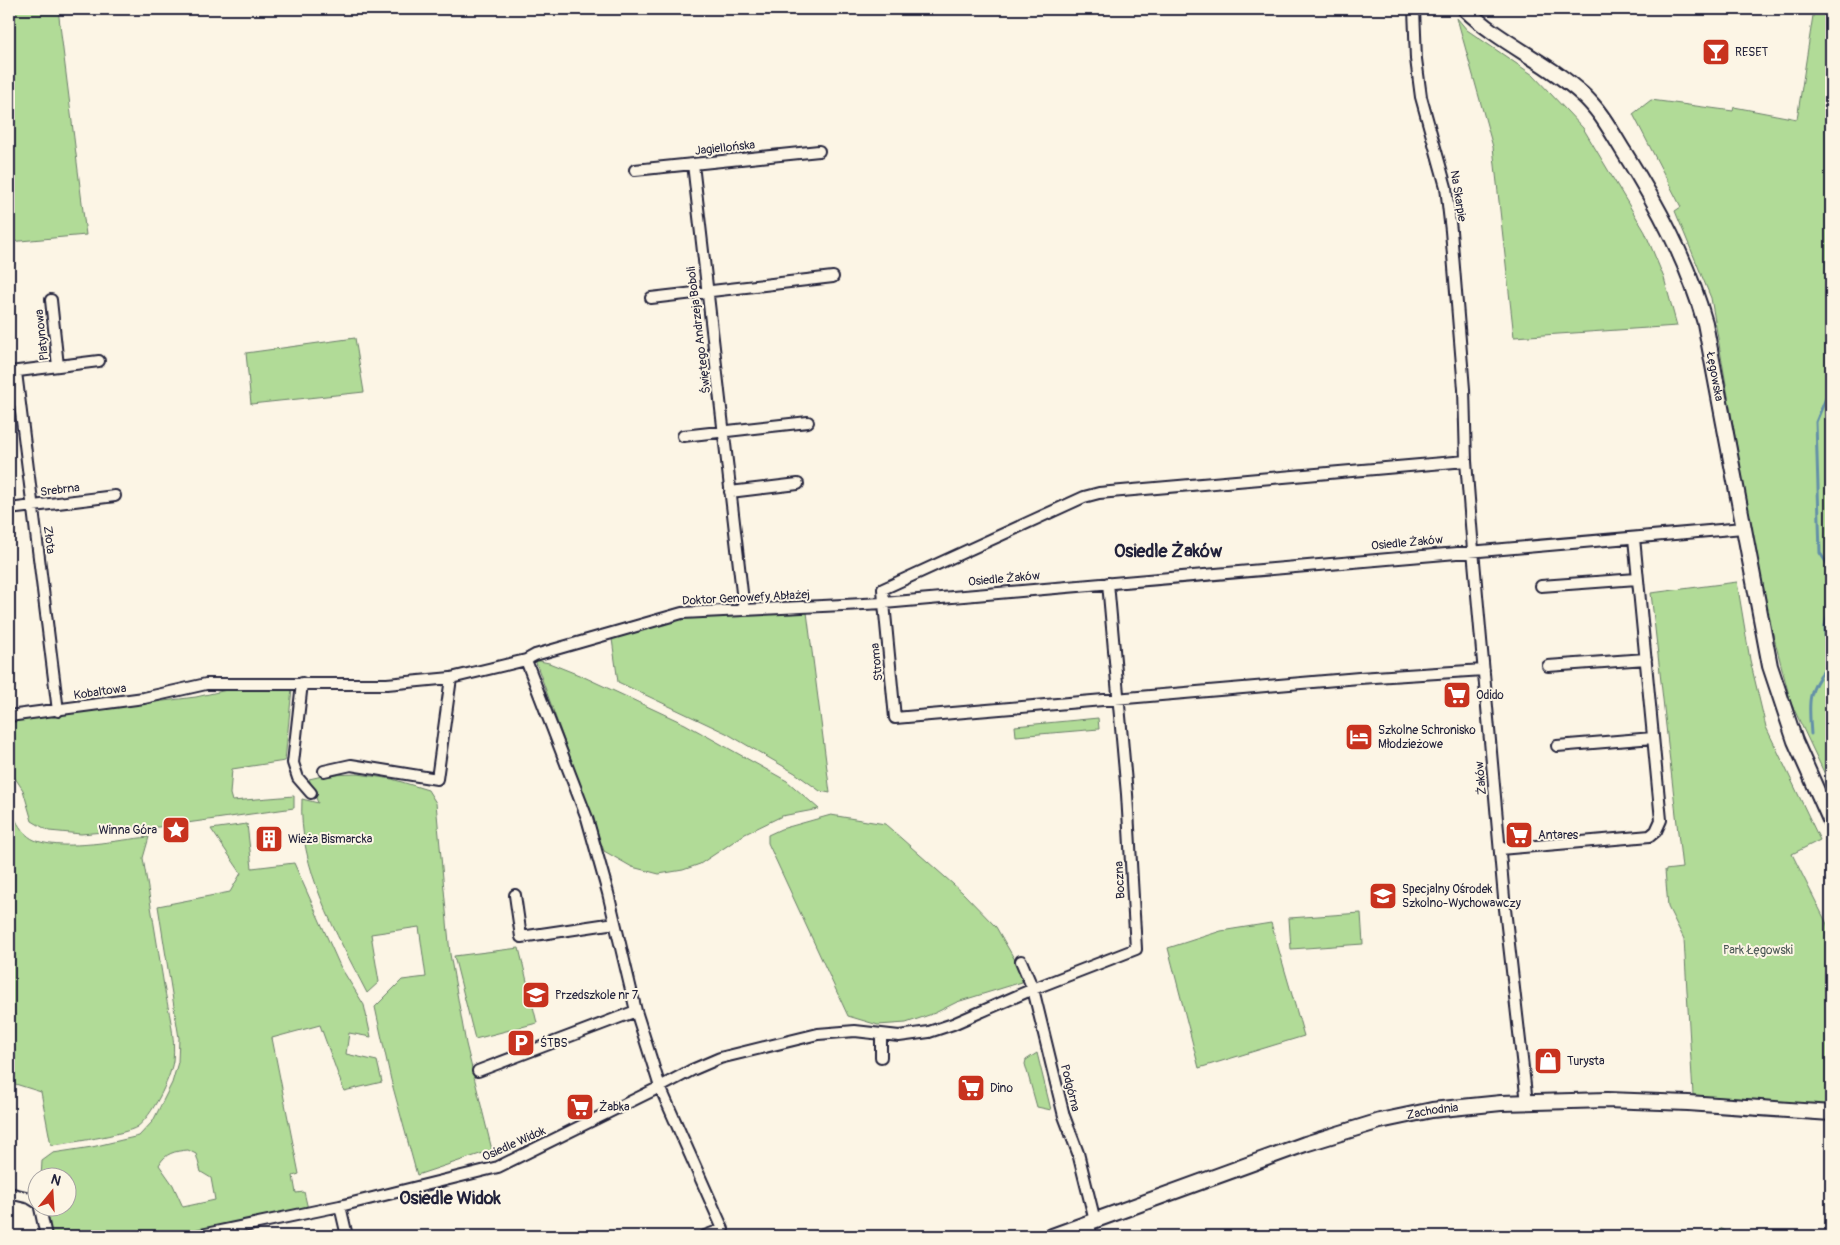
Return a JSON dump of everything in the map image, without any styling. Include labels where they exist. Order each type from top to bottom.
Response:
[{"type":"street","name":"Na Skarpie","points":[[1414,9],[1416,59],[1421,96],[1446,187],[1464,389]]},
{"type":"street","name":"Łęgowska","points":[[1465,9],[1498,37],[1571,84],[1592,104],[1629,160],[1672,236],[1691,279],[1705,323],[1762,629],[1778,693],[1796,741],[1831,822]]},
{"type":"street","name":"Jagiellońska","points":[[635,170],[819,151]]},
{"type":"street","name":"Świętego Andrzeja Boboli","points":[[693,164],[744,610]]},
{"type":"street","points":[[651,298],[833,277]]},
{"type":"street","name":"Platynowa","points":[[50,300],[58,366]]},
{"type":"street","name":"Platynowa","points":[[12,372],[100,361]]},
{"type":"street","name":"Złota","points":[[12,372],[33,506],[58,711]]},
{"type":"street","name":"Żaków","points":[[1464,389],[1466,462],[1473,550],[1500,849],[1527,1103]]},
{"type":"street","points":[[683,436],[808,422]]},
{"type":"street","points":[[884,603],[883,588],[1067,505],[1099,493],[1466,462]]},
{"type":"street","points":[[730,492],[798,484]]},
{"type":"street","name":"Srebrna","points":[[9,509],[115,496]]},
{"type":"street","name":"Osiedle Żaków","points":[[884,603],[1473,550],[1743,528]]},
{"type":"street","points":[[1500,849],[1650,836],[1656,831],[1661,820],[1634,538]]},
{"type":"street","points":[[1542,586],[1637,579]]},
{"type":"street","points":[[1108,582],[1118,699],[1359,678],[1484,670]]},
{"type":"street","name":"Doktor Genowefy Abłażej","points":[[387,687],[451,678],[526,660],[682,613],[884,603]]},
{"type":"street","name":"Stroma","points":[[884,603],[896,718],[1118,699]]},
{"type":"street","points":[[1548,666],[1646,659]]},
{"type":"street","points":[[526,660],[587,818],[636,1012],[660,1088],[723,1229],[705,1236]]},
{"type":"street","points":[[324,771],[352,762],[403,768],[437,779],[451,678]]},
{"type":"street","name":"Kobaltowa","points":[[9,716],[58,711],[144,698],[194,687],[226,683],[302,683],[332,687],[387,687]]},
{"type":"street","points":[[302,683],[293,763],[298,778],[311,793]]},
{"type":"street","name":"Boczna","points":[[1033,989],[1136,949],[1131,856],[1118,699]]},
{"type":"street","points":[[1557,746],[1653,738]]},
{"type":"street","points":[[515,895],[521,937],[615,923]]},
{"type":"street","name":"Podgórna","points":[[1021,961],[1033,989],[1064,1116],[1078,1153],[1092,1227]]},
{"type":"street","name":"Osiedle Widok","points":[[196,1236],[340,1206],[498,1167],[660,1088],[692,1070],[720,1058],[840,1030],[910,1036],[929,1032],[953,1024],[1033,989]]},
{"type":"street","points":[[478,1071],[636,1012]]},
{"type":"street","points":[[881,1034],[881,1057]]},
{"type":"street","name":"Zachodnia","points":[[1052,1236],[1092,1227],[1305,1144],[1380,1121],[1432,1110],[1580,1100],[1653,1101],[1831,1113]]},
{"type":"street","points":[[9,1193],[28,1198]]},
{"type":"street","points":[[340,1206],[347,1236]]},
{"type":"street","points":[[42,1218],[46,1236]]},
{"type":"green space","points":[[9,9],[58,9],[86,235],[9,242]]},
{"type":"green space","points":[[1814,9],[1831,9],[1831,787],[1791,703],[1762,592],[1711,298],[1675,211],[1681,207],[1633,114],[1651,100],[1733,111],[1734,107],[1797,119]]},
{"type":"green space","points":[[1457,18],[1467,30],[1533,75],[1583,128],[1645,232],[1664,278],[1677,326],[1514,337],[1493,147]]},
{"type":"green space","points":[[355,338],[364,392],[251,404],[246,353]]},
{"type":"green space","name":"Park Łęgowski","points":[[1737,582],[1750,660],[1766,727],[1820,840],[1792,854],[1831,932],[1831,1106],[1693,1095],[1684,939],[1668,907],[1665,870],[1682,868],[1651,593]]},
{"type":"green space","points":[[682,608],[683,618],[807,612],[830,793],[820,791],[795,773],[726,733],[618,682],[611,632]]},
{"type":"green space","points":[[535,660],[549,663],[584,677],[685,724],[787,781],[819,809],[782,816],[745,834],[700,864],[683,870],[659,874],[632,867],[604,851]]},
{"type":"green space","points":[[292,688],[285,761],[232,769],[230,794],[232,801],[294,796],[294,808],[158,827],[81,834],[49,831],[32,821],[23,790],[9,769],[9,720],[196,697],[227,690]]},
{"type":"green space","points":[[1098,718],[1099,729],[1016,736],[1015,726]]},
{"type":"green space","points":[[358,774],[392,779],[428,790],[436,803],[450,954],[466,1044],[492,1150],[417,1175],[391,1080],[375,1007],[402,980],[426,977],[419,927],[371,934],[379,982],[367,993],[321,899],[306,850],[302,825],[302,799],[318,803],[309,779],[327,775]]},
{"type":"green space","points":[[9,798],[18,824],[26,834],[37,841],[49,844],[78,845],[149,837],[143,858],[171,1023],[174,1052],[171,1069],[160,1097],[143,1122],[131,1130],[51,1145],[41,1092],[9,1082]]},
{"type":"green space","points":[[831,815],[885,824],[962,892],[996,927],[1023,974],[1022,982],[957,1002],[935,1013],[906,1023],[878,1025],[848,1016],[768,843],[768,835],[781,829]]},
{"type":"green space","points":[[247,824],[252,868],[294,863],[340,966],[364,1005],[371,1037],[349,1033],[346,1054],[377,1061],[382,1082],[344,1091],[320,1025],[272,1038],[299,1174],[293,1176],[296,1193],[304,1192],[308,1209],[173,1236],[51,1236],[48,1218],[78,1218],[78,1168],[42,1168],[42,1161],[53,1153],[92,1147],[139,1136],[153,1121],[172,1083],[178,1062],[179,1038],[158,906],[230,892],[241,873],[211,829]],"holes":[[[188,1150],[196,1154],[201,1172],[211,1178],[215,1200],[183,1207],[173,1185],[159,1165],[167,1155]]]},
{"type":"green space","points":[[1361,913],[1363,944],[1291,949],[1289,918]]},
{"type":"green space","points":[[1271,923],[1304,1036],[1199,1068],[1168,948],[1221,931]]},
{"type":"green space","points":[[519,948],[537,1023],[475,1039],[454,956]]},
{"type":"green space","points":[[1037,1053],[1051,1110],[1037,1107],[1025,1064],[1026,1060]]},
{"type":"green space","points":[[1720,1228],[1735,1236],[1715,1236]]},
{"type":"waterway","points":[[1828,565],[1820,553],[1816,422],[1831,386]]},
{"type":"waterway","points":[[1811,734],[1810,699],[1815,685],[1826,668],[1825,626],[1831,601],[1828,587]]},
{"type":"place","name":"RESET","points":[[1716,52]]},
{"type":"place","name":"Odido","points":[[1457,695]]},
{"type":"place","name":"Szkolne Schronisko Młodzieżowe","points":[[1359,737]]},
{"type":"place","name":"Winna Góra","points":[[176,830]]},
{"type":"place","name":"Antares","points":[[1519,835]]},
{"type":"place","name":"Wieża Bismarcka","points":[[269,839]]},
{"type":"place","name":"Specjalny Ośrodek Szkolno-Wychowawczy","points":[[1383,896]]},
{"type":"place","name":"Przedszkole nr 7","points":[[536,995]]},
{"type":"place","name":"ŚTBS","points":[[521,1043]]},
{"type":"place","name":"Turysta","points":[[1548,1061]]},
{"type":"place","name":"Dino","points":[[971,1088]]},
{"type":"place","name":"Żabka","points":[[580,1107]]},
{"type":"district","name":"Osiedle Żaków","points":[[1168,551]]},
{"type":"district","name":"Osiedle Widok","points":[[450,1198]]}]
